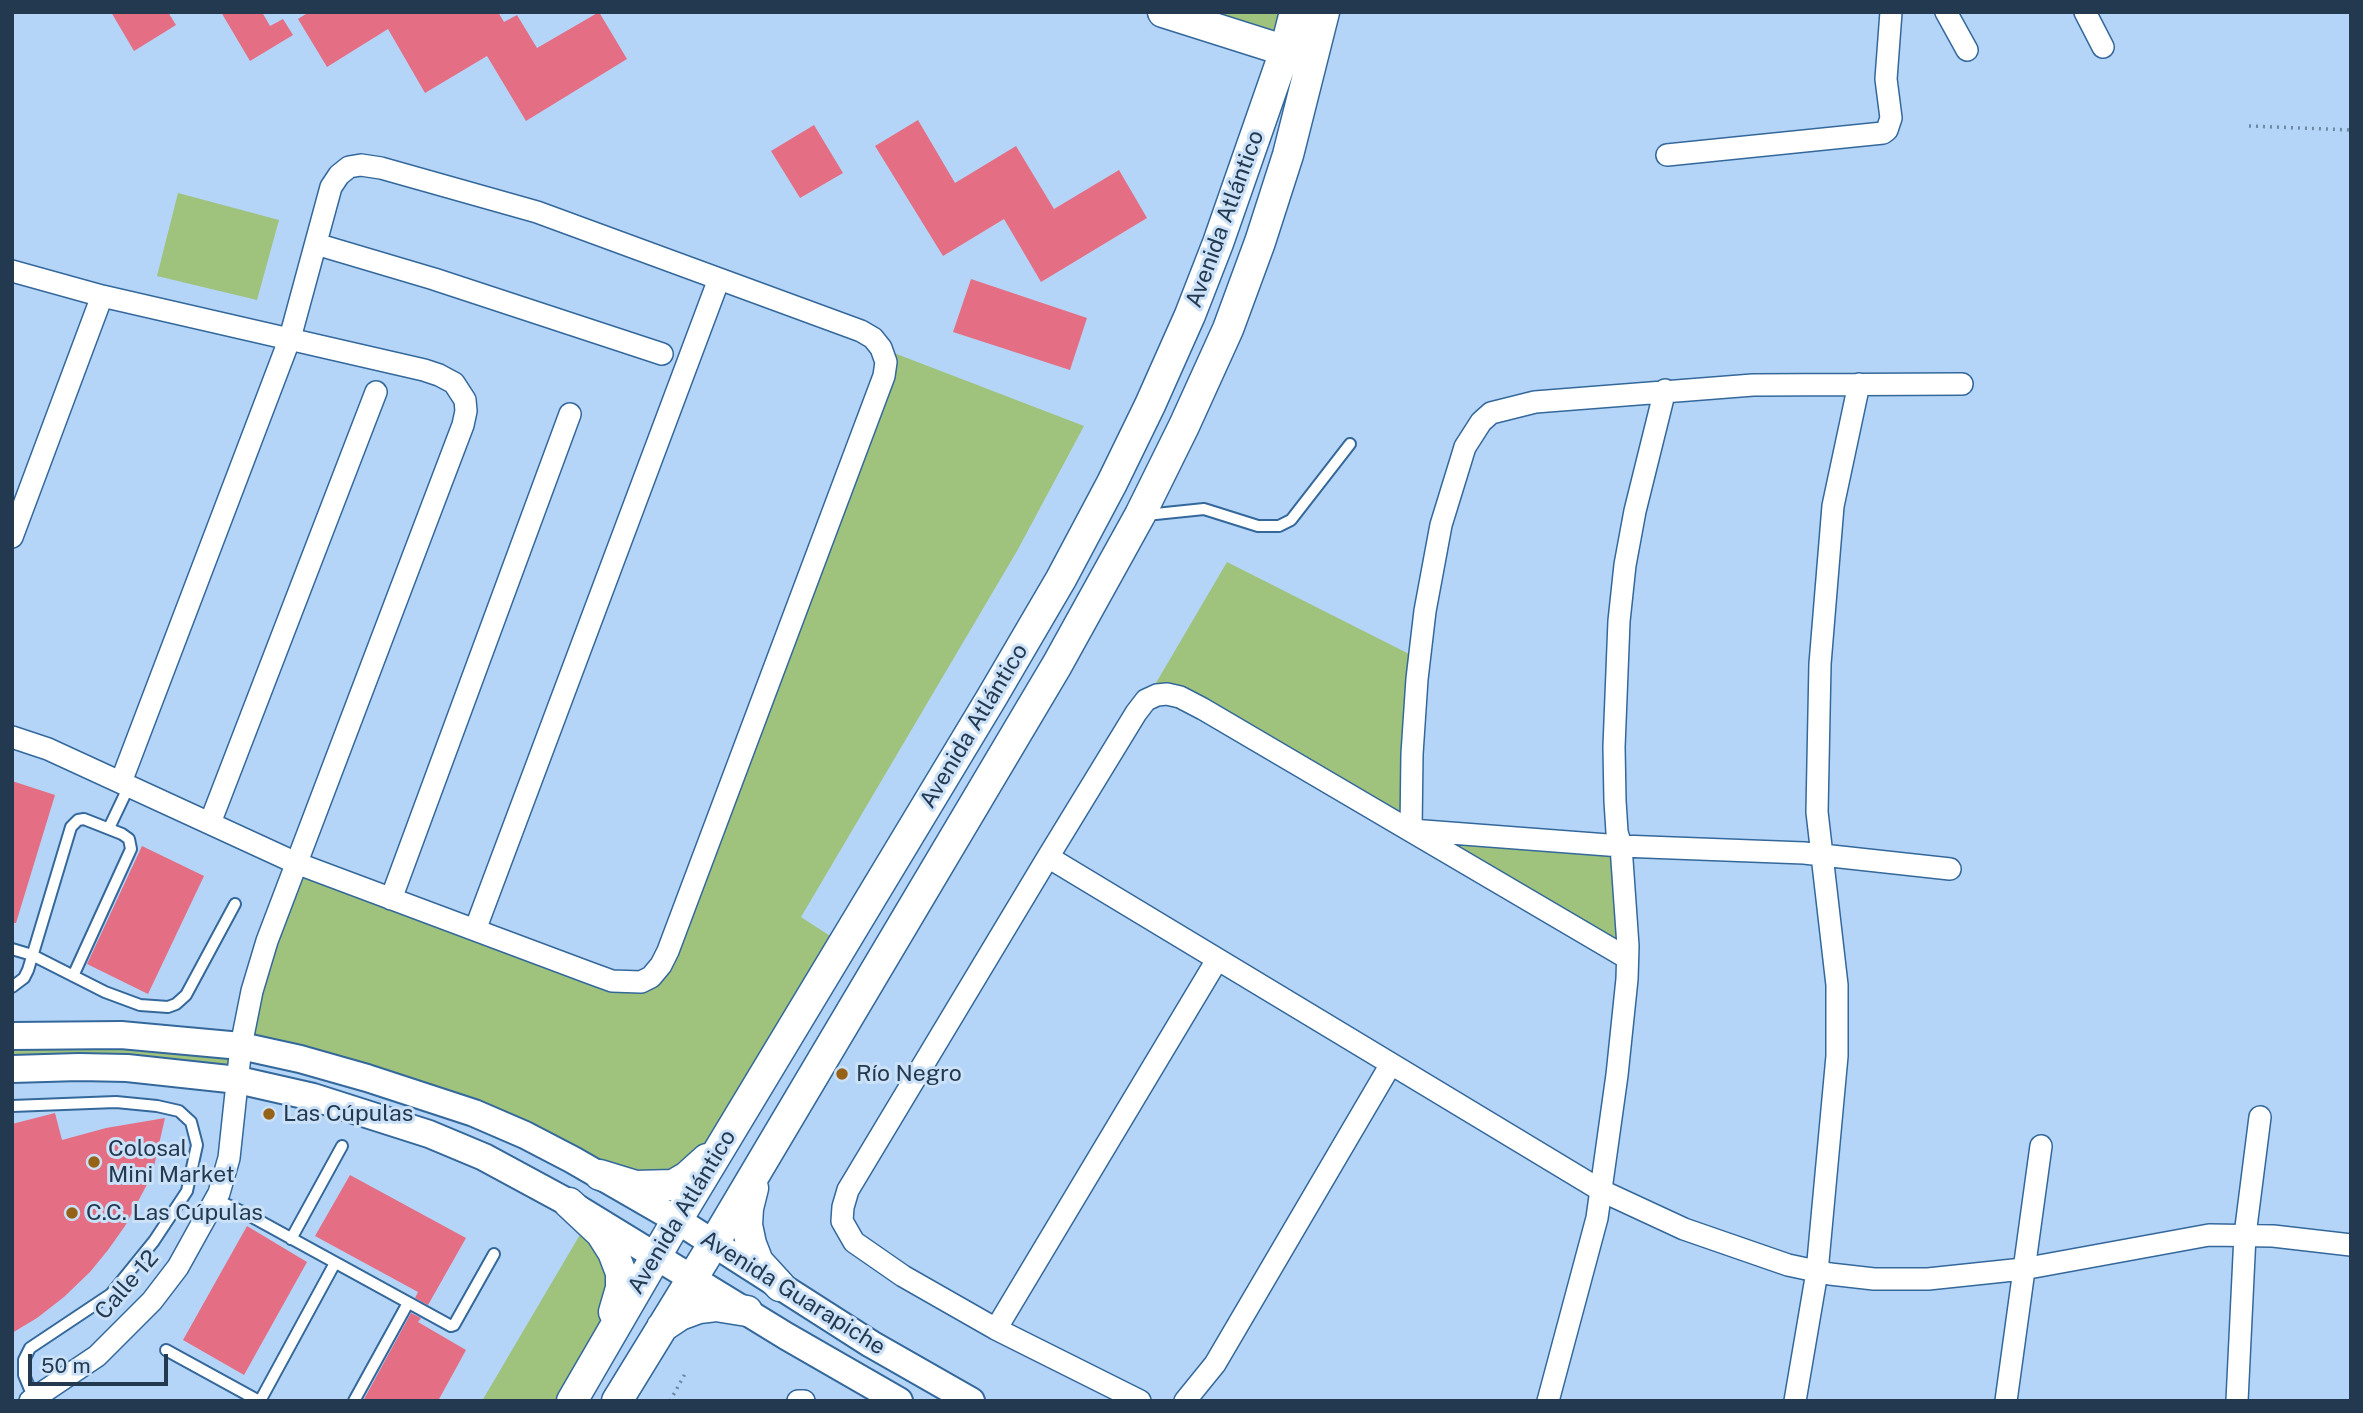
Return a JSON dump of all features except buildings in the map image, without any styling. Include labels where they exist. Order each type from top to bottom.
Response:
[{"type":"main road","points":[[1163,12],[1298,55]]},
{"type":"main road","name":"Avenida Atlántico","points":[[617,1401],[714,1244],[1057,665],[1140,515],[1184,426],[1232,317],[1288,156],[1301,17]]},
{"type":"main road","name":"Avenida Atlántico","points":[[572,1401],[656,1254],[1061,579],[1112,483],[1191,315],[1218,243],[1298,55]]},
{"type":"main road","points":[[600,1175],[636,1186],[673,1185],[687,1177],[726,1139]]},
{"type":"main road","points":[[764,1159],[748,1208],[747,1225],[758,1262],[780,1286]]},
{"type":"main road","points":[[569,1202],[601,1233],[621,1273],[621,1288],[597,1357]]},
{"type":"main road","points":[[662,1327],[680,1315],[699,1308],[716,1306],[747,1311]]},
{"type":"street","points":[[1667,155],[1888,131],[1891,118],[1886,79],[1891,12]]},
{"type":"street","points":[[1946,12],[1967,50]]},
{"type":"street","points":[[2085,12],[2103,47]]},
{"type":"street","points":[[12,737],[48,749],[296,863],[612,981],[641,982],[661,965],[869,416],[884,376],[886,362],[881,348],[873,338],[861,331],[537,212],[410,176],[361,165],[349,167],[338,175],[331,187],[290,338],[125,784]]},
{"type":"street","points":[[316,244],[434,279],[662,354]]},
{"type":"street","name":"Calle 12","points":[[12,271],[102,296],[439,375],[454,383],[461,392],[466,411],[463,425],[267,941],[252,991],[242,1046],[229,1158],[215,1199],[178,1267],[152,1301],[97,1356],[32,1400]]},
{"type":"street","points":[[475,930],[719,279]]},
{"type":"street","points":[[12,537],[102,296]]},
{"type":"street","points":[[1795,1401],[1817,1272],[1837,1056],[1838,1012],[1834,952],[1820,854],[1817,798],[1819,664],[1833,506],[1860,384]]},
{"type":"street","points":[[1411,830],[1417,679],[1429,585],[1441,526],[1455,477],[1469,440],[1491,413],[1535,402],[1665,390],[1753,385],[1962,384]]},
{"type":"street","points":[[1548,1401],[1585,1267],[1602,1191],[1617,1075],[1627,958],[1621,846],[1615,811],[1614,747],[1622,598],[1635,511],[1665,390]]},
{"type":"street","points":[[210,823],[376,391]]},
{"type":"street","points":[[391,899],[570,414]]},
{"type":"street","points":[[1140,1401],[996,1329],[864,1251],[845,1230],[842,1221],[848,1190],[1048,857],[1146,700],[1167,694],[1203,709],[1627,958]]},
{"type":"street","points":[[1411,830],[1621,846],[1820,854],[1950,869]]},
{"type":"street","points":[[1048,857],[1602,1191],[1684,1229],[1788,1265],[1817,1272],[1874,1279],[1914,1279],[2023,1269],[2209,1235],[2245,1235],[2351,1245]]},
{"type":"street","points":[[996,1329],[1217,960]]},
{"type":"street","name":"Avenida Guarapiche","points":[[12,1036],[121,1035],[242,1046],[300,1059],[439,1100],[525,1135],[600,1175],[677,1220],[872,1344],[971,1401]]},
{"type":"street","points":[[1185,1401],[1215,1364],[1391,1064]]},
{"type":"street","name":"Avenida Guarapiche","points":[[12,1069],[127,1068],[239,1080],[313,1097],[429,1134],[484,1157],[569,1202],[899,1401]]},
{"type":"street","points":[[2238,1401],[2245,1235],[2260,1117]]},
{"type":"street","points":[[2006,1401],[2041,1146]]},
{"type":"street","points":[[798,1401],[804,1401]]},
{"type":"lane","points":[[1140,515],[1204,509],[1258,526],[1279,526],[1291,520],[1350,444]]},
{"type":"lane","points":[[109,828],[125,784]]},
{"type":"lane","points":[[12,987],[24,978],[71,827],[78,820],[84,819],[129,839],[130,854],[73,976]]},
{"type":"lane","points":[[12,949],[32,955],[140,1005],[159,1007],[176,1004],[186,995],[235,904]]},
{"type":"lane","points":[[12,1106],[116,1102],[157,1106],[179,1111],[191,1122],[197,1145],[187,1191],[154,1241],[111,1294],[30,1348],[24,1360],[24,1375],[32,1400]]},
{"type":"lane","points":[[291,1239],[342,1146]]},
{"type":"lane","points":[[215,1199],[446,1325],[454,1325],[494,1254]]},
{"type":"lane","points":[[166,1350],[259,1401],[335,1263]]},
{"type":"lane","points":[[354,1401],[408,1303]]},
{"type":"path","points":[[2249,127],[2351,130]]},
{"type":"path","points":[[670,1401],[685,1374]]},
{"type":"green space","points":[[1163,12],[1273,12],[1293,19],[1285,51]]},
{"type":"green space","points":[[178,193],[279,220],[257,300],[157,276]]},
{"type":"green space","points":[[881,348],[1084,426],[1017,551],[801,917],[844,945],[726,1139],[673,1185],[573,1160],[242,1046],[238,1080],[12,1069],[12,1036],[241,1046],[296,863],[590,973],[651,976],[884,376]]},
{"type":"green space","points":[[1227,562],[1419,659],[1412,754],[1411,830],[1621,846],[1627,958],[1203,709],[1180,697],[1167,694],[1146,700]]},
{"type":"green space","points":[[588,1221],[621,1273],[572,1401],[482,1401]]},
{"type":"place","name":"Río Negro","points":[[842,1074]]},
{"type":"place","name":"Las Cúpulas","points":[[269,1114]]},
{"type":"place","name":"Colosal Mini Market","points":[[94,1162]]},
{"type":"place","name":"C.C. Las Cúpulas","points":[[72,1213]]}]
